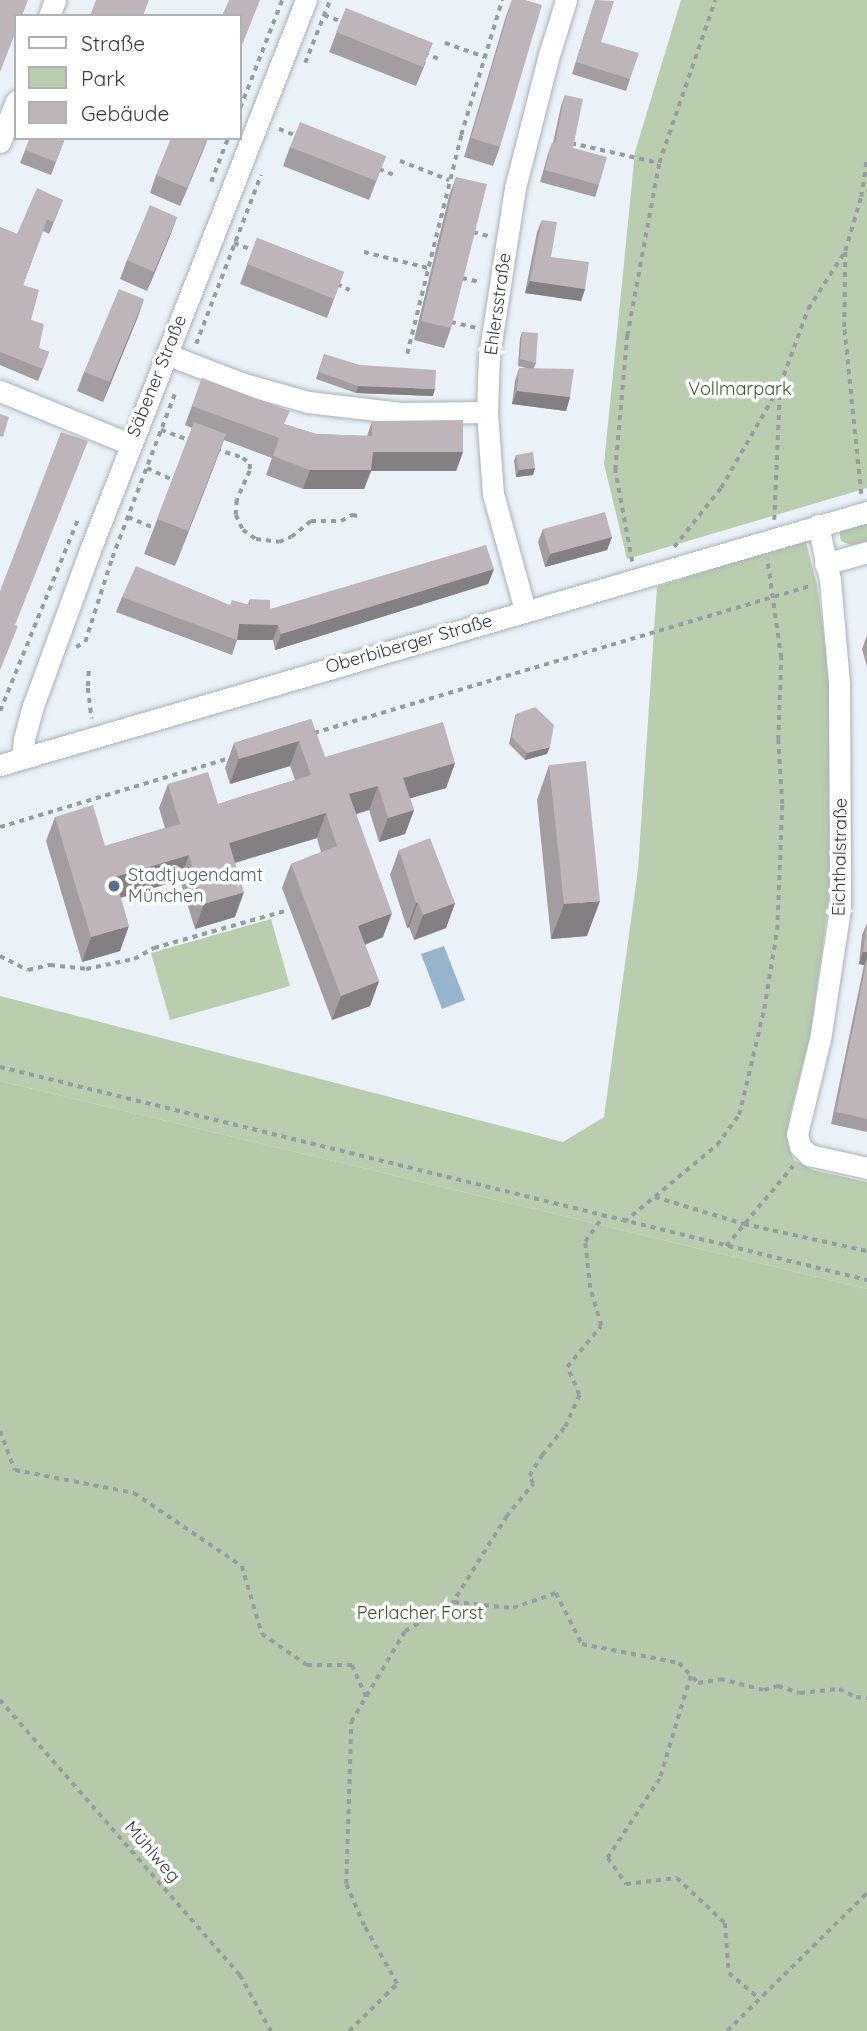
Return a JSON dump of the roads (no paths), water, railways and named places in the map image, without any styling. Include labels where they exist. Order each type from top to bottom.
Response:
[{"type":"street","name":"Säbener Straße","points":[[22,756],[33,706],[130,444],[306,0]]},
{"type":"street","name":"Ehlersstraße","points":[[525,610],[493,494],[487,412],[491,331],[528,133],[566,0]]},
{"type":"street","points":[[0,142],[14,106]]},
{"type":"street","points":[[166,354],[241,383],[308,402],[401,413],[487,412]]},
{"type":"street","points":[[0,391],[130,444]]},
{"type":"street","name":"Oberbiberger Straße","points":[[0,765],[22,756],[864,512]]},
{"type":"street","points":[[818,525],[827,572],[867,552]]},
{"type":"street","name":"Eichthalstraße","points":[[827,572],[839,683],[841,909],[820,1039],[797,1134],[803,1149],[809,1155],[867,1168]]},
{"type":"water","points":[[444,946],[465,1000],[442,1009],[421,954]]},
{"type":"place","name":"Stadtjugendamt München","points":[[114,886]]},
{"type":"park label","name":"Vollmarpark","points":[[740,389]]},
{"type":"park label","name":"Perlacher Forst","points":[[420,1613]]}]
